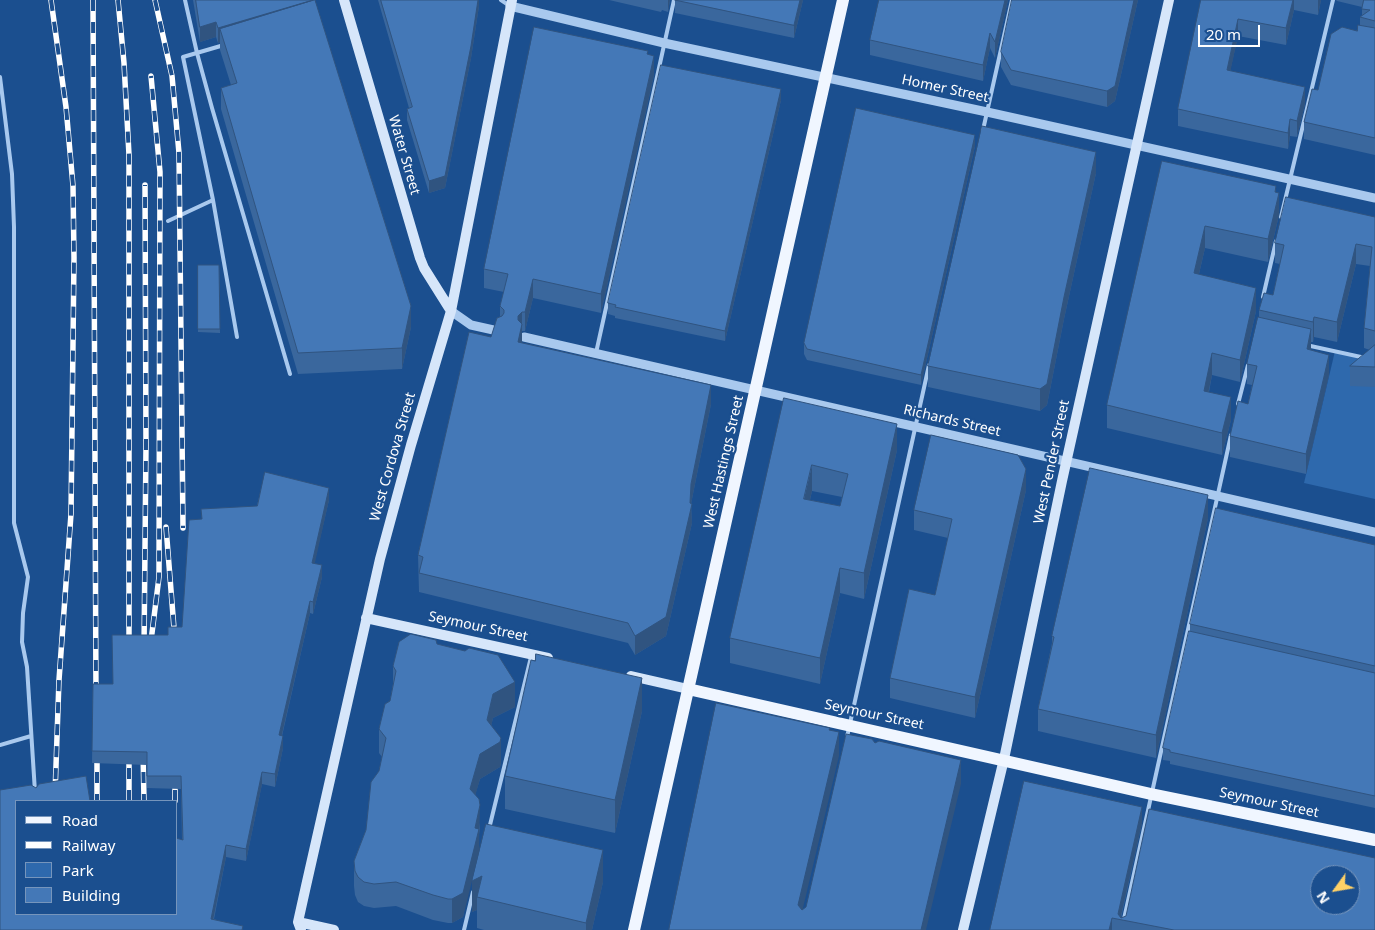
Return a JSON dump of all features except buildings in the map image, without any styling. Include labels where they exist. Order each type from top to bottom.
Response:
[{"type":"main road","name":"Water Street","points":[[344,0],[420,258],[424,268],[451,311]]},
{"type":"main road","name":"West Hastings Street","points":[[634,930],[843,0]]},
{"type":"main road","name":"West Pender Street","points":[[963,930],[1004,759],[1066,463],[1170,0]]},
{"type":"main road","name":"West Cordova Street","points":[[299,927],[380,559],[408,454],[451,311],[511,3]]},
{"type":"main road","name":"Seymour Street","points":[[366,618],[560,661]]},
{"type":"main road","name":"Seymour Street","points":[[618,673],[850,726],[881,736],[1004,759],[1151,794],[1375,840]]},
{"type":"main road","points":[[289,930],[299,927],[334,930]]},
{"type":"street","name":"Homer Street","points":[[511,3],[664,43],[1375,198]]},
{"type":"street","points":[[451,311],[471,326],[498,331]]},
{"type":"street","name":"Richards Street","points":[[524,337],[1066,463],[1375,532]]},
{"type":"lane","points":[[185,0],[197,53],[290,374]]},
{"type":"lane","points":[[501,0],[511,3]]},
{"type":"lane","points":[[596,353],[674,0]]},
{"type":"lane","points":[[981,138],[1012,0]]},
{"type":"lane","points":[[1279,227],[1333,0]]},
{"type":"lane","points":[[232,43],[183,58],[213,200],[237,336]]},
{"type":"lane","points":[[0,77],[12,174],[14,227],[14,523],[28,576],[23,613],[22,642],[27,667],[35,797]]},
{"type":"lane","points":[[168,221],[213,200]]},
{"type":"lane","points":[[1262,304],[1277,236]]},
{"type":"lane","points":[[1300,343],[1375,360]]},
{"type":"lane","points":[[1238,405],[1249,360]]},
{"type":"lane","points":[[846,742],[930,362]]},
{"type":"lane","points":[[1124,921],[1232,432]]},
{"type":"lane","points":[[1186,638],[1195,640]]},
{"type":"lane","points":[[488,833],[532,654]]},
{"type":"lane","points":[[0,745],[31,736]]},
{"type":"lane","points":[[464,930],[473,891]]},
{"type":"green space","points":[[1335,351],[1375,360],[1375,499],[1304,483]]},
{"type":"railway","points":[[51,0],[66,107],[73,186],[74,258],[71,514],[59,680],[55,794]]},
{"type":"railway","points":[[93,0],[96,697]]},
{"type":"railway","points":[[118,0],[124,63],[129,155],[129,650]]},
{"type":"railway","points":[[155,0],[172,76],[179,153],[183,528]]},
{"type":"railway","points":[[150,649],[159,577],[160,172],[151,76]]},
{"type":"railway","points":[[144,648],[146,446],[145,185]]},
{"type":"railway","points":[[166,527],[175,641]]},
{"type":"railway","points":[[97,750],[97,800]]},
{"type":"railway","points":[[129,750],[129,800]]},
{"type":"railway","points":[[143,750],[144,800]]},
{"type":"railway","points":[[175,776],[175,800]]}]
